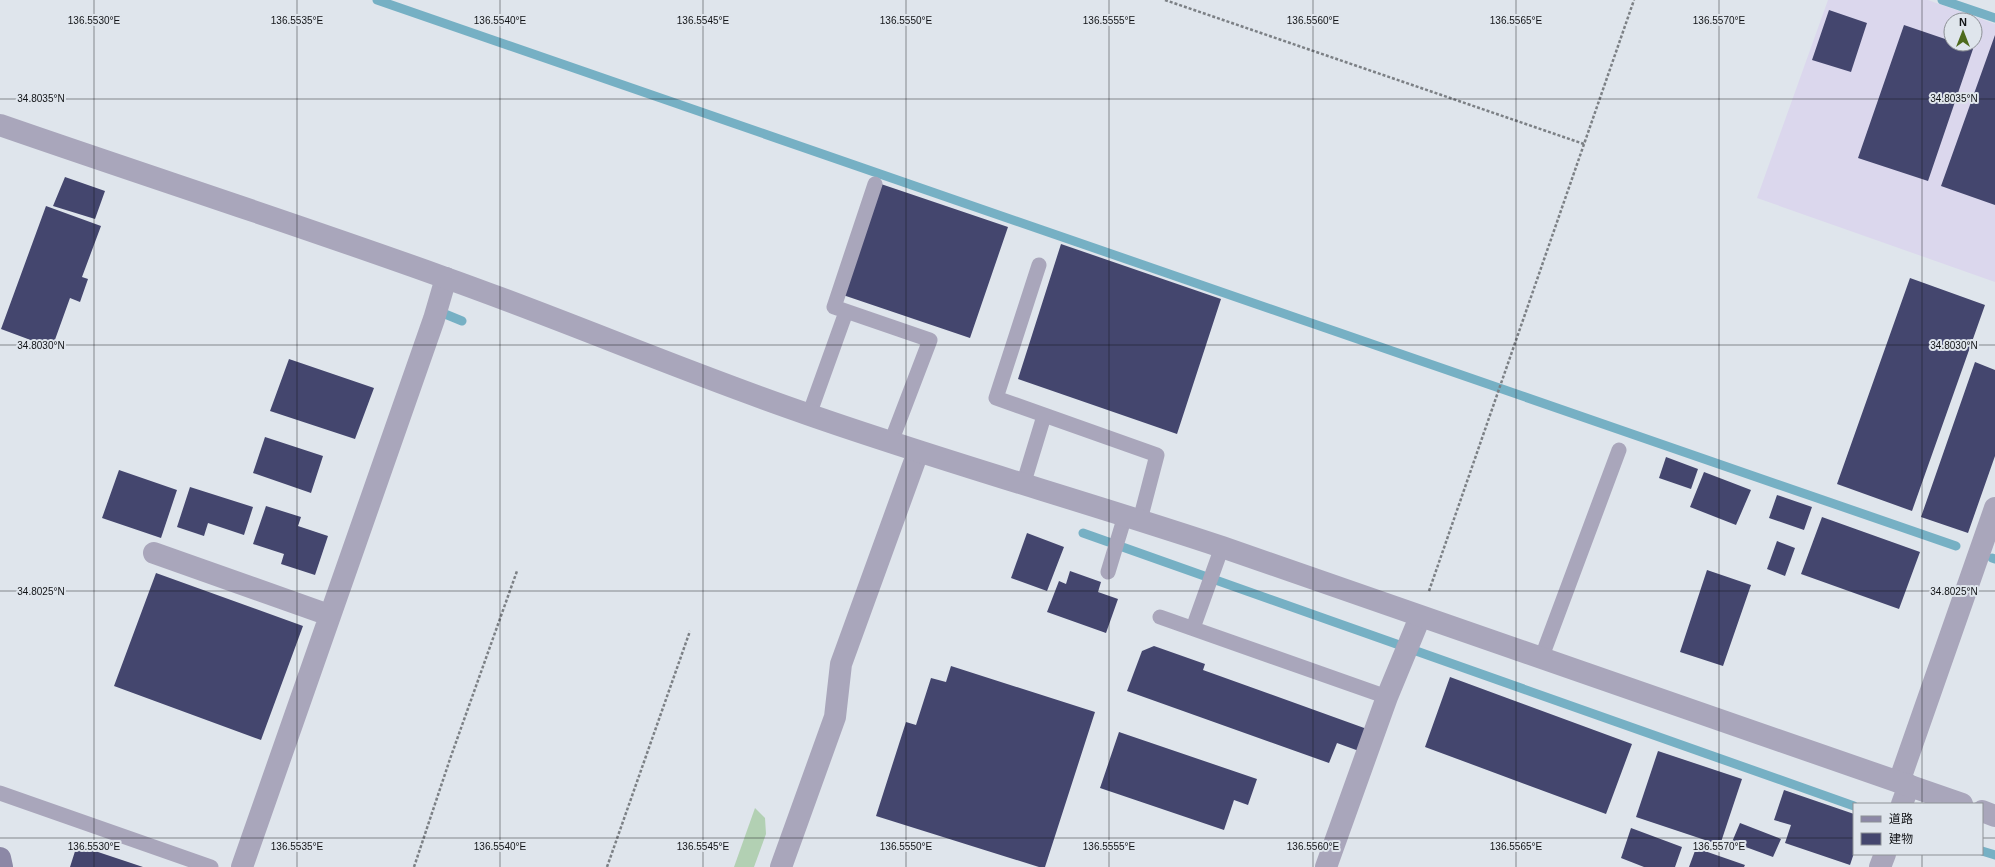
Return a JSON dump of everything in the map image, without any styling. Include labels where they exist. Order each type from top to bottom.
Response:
[{"type":"street","points":[[0,125],[443,287],[809,415],[918,452],[1023,485],[1417,626],[1541,659],[1904,793],[1957,803]]},
{"type":"street","points":[[242,867],[329,615],[434,319],[443,287]]},
{"type":"street","points":[[781,867],[835,716],[841,664],[918,452]]},
{"type":"street","points":[[1904,793],[1995,508]]},
{"type":"street","points":[[154,553],[329,615]]},
{"type":"street","points":[[1326,867],[1387,697],[1417,626]]},
{"type":"street","points":[[1983,811],[1995,816]]},
{"type":"street","points":[[1880,867],[1884,855]]},
{"type":"lane","points":[[875,184],[834,307],[930,340],[891,442]]},
{"type":"lane","points":[[1039,265],[996,398],[1157,455],[1108,572]]},
{"type":"lane","points":[[809,415],[846,312]]},
{"type":"lane","points":[[1023,485],[1044,416]]},
{"type":"lane","points":[[1541,659],[1619,450]]},
{"type":"lane","points":[[1193,628],[1218,556]]},
{"type":"lane","points":[[1160,617],[1387,697]]},
{"type":"lane","points":[[0,793],[211,867]]},
{"type":"path","points":[[1165,0],[1584,144]]},
{"type":"path","points":[[1417,626],[1634,0]]},
{"type":"path","points":[[414,867],[450,759],[517,571]]},
{"type":"path","points":[[607,867],[690,631]]},
{"type":"shaded area","points":[[1828,0],[1928,0],[1962,12],[1943,12],[1943,52],[1983,52],[1983,20],[1995,24],[1995,282],[1757,198]]},
{"type":"green space","points":[[755,808],[765,818],[766,834],[754,867],[734,867]]},
{"type":"building","points":[[1829,10],[1867,23],[1851,72],[1812,60]]},
{"type":"building","points":[[1904,25],[1943,38],[1943,52],[1972,52],[1928,181],[1858,158]]},
{"type":"building","points":[[1995,35],[1995,205],[1941,186]]},
{"type":"building","points":[[65,177],[105,191],[95,219],[53,206]]},
{"type":"building","points":[[881,184],[1008,227],[970,338],[843,295]]},
{"type":"building","points":[[46,206],[101,226],[82,277],[88,279],[80,302],[70,298],[52,348],[1,329]]},
{"type":"building","points":[[1061,244],[1221,299],[1177,434],[1018,379]]},
{"type":"building","points":[[1910,278],[1985,305],[1912,511],[1837,484]]},
{"type":"building","points":[[289,359],[374,388],[355,439],[270,411]]},
{"type":"building","points":[[1975,362],[1995,370],[1995,456],[1968,533],[1921,517]]},
{"type":"building","points":[[265,437],[323,456],[311,493],[253,473]]},
{"type":"building","points":[[1666,457],[1698,469],[1691,489],[1659,478]]},
{"type":"building","points":[[119,470],[177,490],[161,538],[102,518]]},
{"type":"building","points":[[1704,472],[1751,490],[1736,525],[1690,507]]},
{"type":"building","points":[[190,487],[253,507],[244,535],[208,523],[204,536],[177,527]]},
{"type":"building","points":[[1777,495],[1812,507],[1804,530],[1769,518]]},
{"type":"building","points":[[266,506],[301,517],[298,526],[328,536],[315,575],[281,564],[284,554],[253,544]]},
{"type":"building","points":[[1822,517],[1920,552],[1899,609],[1801,574]]},
{"type":"building","points":[[1027,533],[1064,547],[1047,591],[1011,578]]},
{"type":"building","points":[[1777,541],[1795,548],[1785,576],[1767,569]]},
{"type":"building","points":[[1707,570],[1751,585],[1723,666],[1680,652]]},
{"type":"building","points":[[1070,571],[1101,582],[1098,592],[1118,599],[1106,633],[1047,612],[1059,581],[1066,584]]},
{"type":"building","points":[[156,573],[303,626],[261,740],[114,686]]},
{"type":"building","points":[[1154,646],[1205,664],[1203,670],[1367,729],[1359,751],[1337,743],[1329,763],[1127,691],[1142,651]]},
{"type":"building","points":[[951,666],[1095,712],[1045,867],[1039,867],[876,816],[906,722],[916,725],[931,678],[946,682]]},
{"type":"building","points":[[1450,677],[1632,744],[1606,814],[1425,747]]},
{"type":"building","points":[[1119,732],[1257,779],[1248,805],[1234,800],[1224,830],[1100,788]]},
{"type":"building","points":[[1658,751],[1742,779],[1720,845],[1636,817]]},
{"type":"building","points":[[1784,790],[1853,814],[1853,855],[1850,865],[1785,843],[1791,825],[1774,820]]},
{"type":"building","points":[[1740,823],[1781,839],[1773,857],[1732,842]]},
{"type":"building","points":[[1631,828],[1682,847],[1675,867],[1644,867],[1621,858]]},
{"type":"building","points":[[77,845],[143,867],[70,867]]},
{"type":"building","points":[[1696,848],[1745,865],[1744,867],[1689,867]]},
{"type":"waterway","points":[[377,0],[1956,546]]},
{"type":"waterway","points":[[1942,0],[1995,18]]},
{"type":"waterway","points":[[445,314],[462,321]]},
{"type":"waterway","points":[[1083,533],[1853,806]]},
{"type":"waterway","points":[[1983,851],[1995,855]]}]
